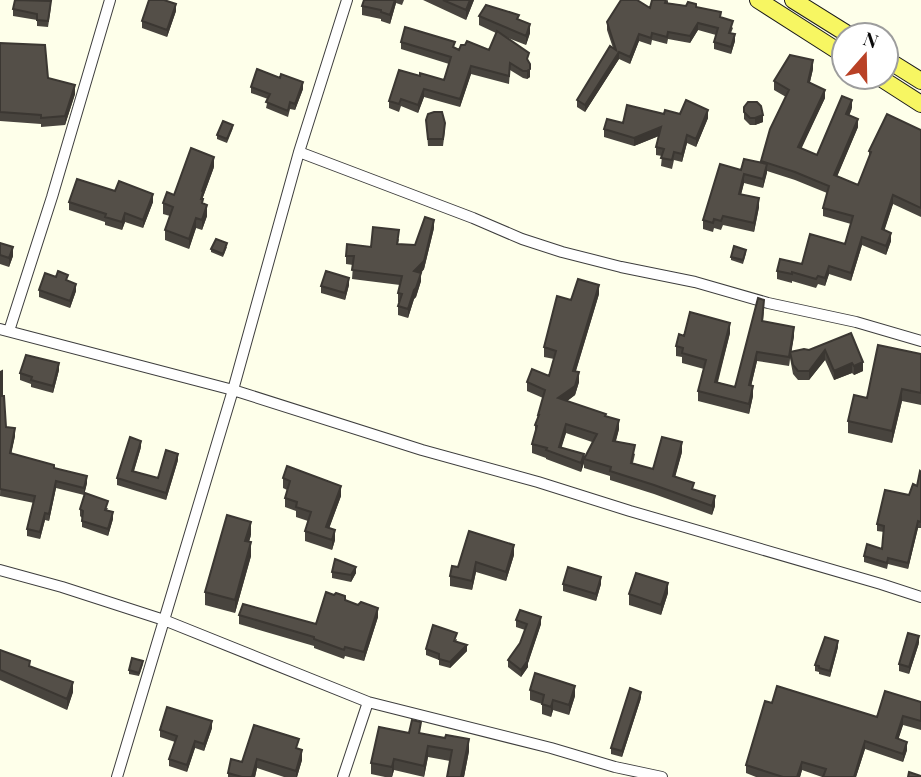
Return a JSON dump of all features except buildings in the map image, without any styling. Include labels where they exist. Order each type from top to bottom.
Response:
[{"type":"main road","points":[[758,0],[830,46]]},
{"type":"main road","points":[[793,0],[830,23]]},
{"type":"main road","points":[[900,68],[921,81]]},
{"type":"main road","points":[[900,90],[921,104]]},
{"type":"street","points":[[110,0],[52,197],[4,330],[233,390],[422,450],[921,597]]},
{"type":"street","points":[[117,777],[233,390],[299,152],[347,0]]},
{"type":"street","points":[[299,152],[562,252],[695,282],[921,341]]},
{"type":"street","points":[[0,570],[164,620],[368,702],[662,777]]},
{"type":"street","points":[[343,777],[368,702]]}]
